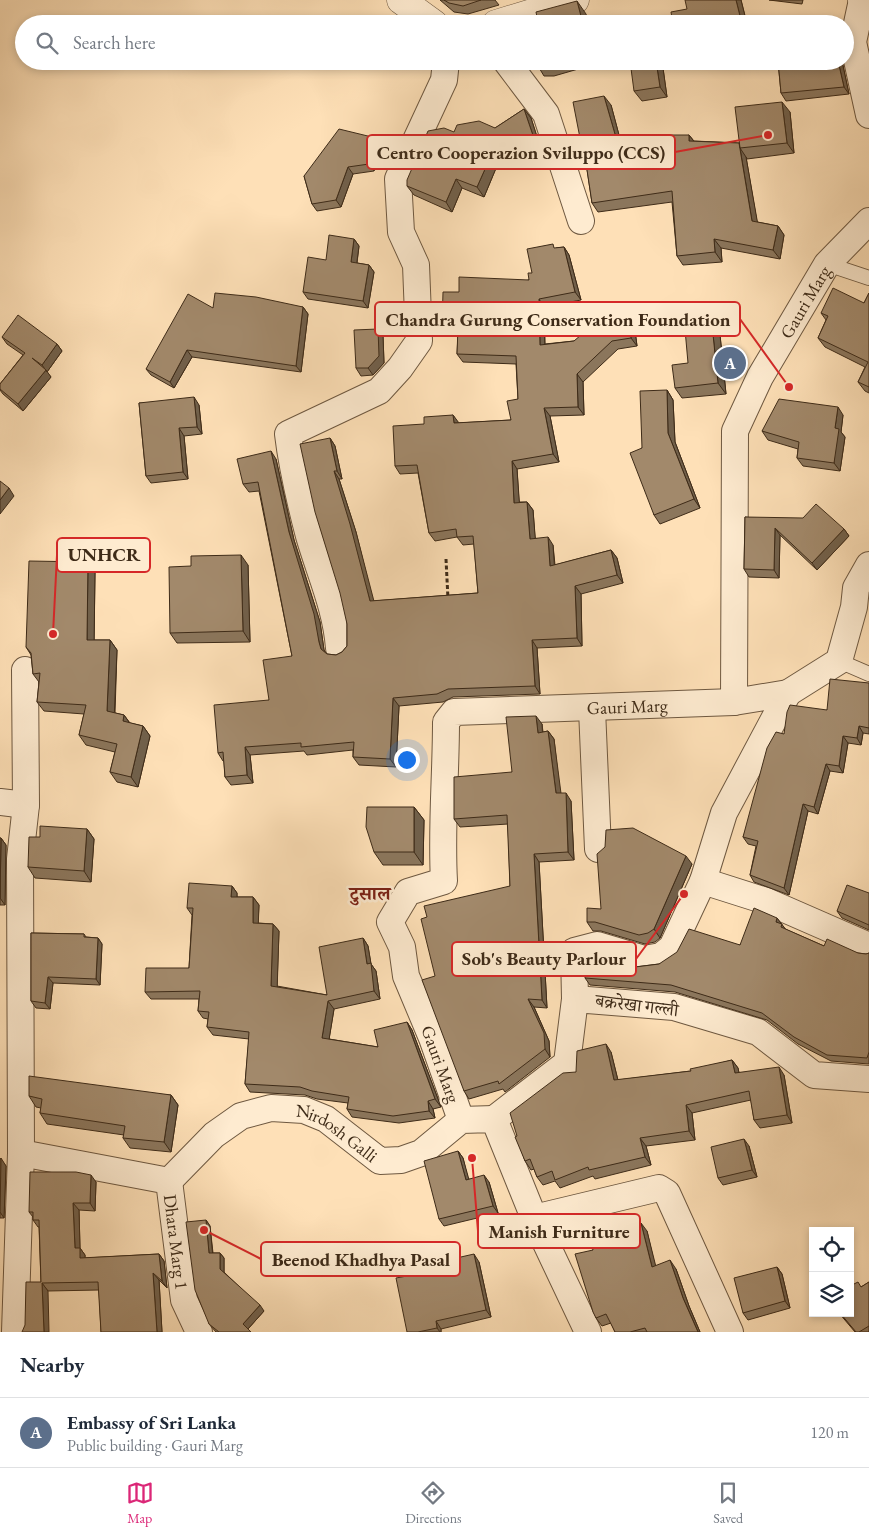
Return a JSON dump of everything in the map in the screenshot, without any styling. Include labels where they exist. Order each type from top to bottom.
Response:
[{"type":"street","points":[[401,0],[421,15]]},
{"type":"street","points":[[526,15],[575,0]]},
{"type":"street","points":[[854,37],[862,0],[869,6]]},
{"type":"street","points":[[854,47],[869,115]]},
{"type":"street","points":[[339,648],[333,606],[310,536],[292,469],[288,434],[379,391],[400,368],[419,341],[416,265],[401,232],[398,179],[444,80],[445,70]]},
{"type":"street","points":[[513,70],[546,114],[581,220]]},
{"type":"street","name":"Gauri Marg","points":[[461,1120],[432,1038],[406,976],[402,947],[390,922],[408,892],[444,881],[442,850],[446,722],[454,712],[592,709],[734,702],[735,432],[760,377],[827,264],[869,221]]},
{"type":"street","points":[[734,702],[788,693],[839,661],[854,607],[856,588],[869,565]]},
{"type":"street","points":[[15,1332],[21,1153],[20,859],[26,805],[25,670]]},
{"type":"street","points":[[575,998],[574,951],[596,945],[644,959],[662,956],[672,947],[703,882],[724,813],[788,693]]},
{"type":"street","points":[[592,709],[598,849]]},
{"type":"street","points":[[0,802],[26,805]]},
{"type":"street","points":[[703,882],[766,901],[869,946]]},
{"type":"street","name":"बक्ररेखा गल्ली","points":[[494,1119],[567,1064],[575,998],[674,1007],[758,1032],[814,1074],[869,1079]]},
{"type":"street","name":"Nirdosh Galli","points":[[169,1181],[220,1130],[241,1116],[271,1108],[304,1110],[326,1118],[380,1161],[401,1160],[421,1153],[461,1120]]},
{"type":"street","points":[[461,1120],[494,1119],[534,1218],[588,1332]]},
{"type":"street","name":"Dhara Marg 1","points":[[21,1153],[169,1181],[184,1300],[199,1332]]},
{"type":"street","points":[[534,1218],[659,1188],[667,1193],[730,1332]]},
{"type":"lane","points":[[827,264],[869,278]]},
{"type":"lane","points":[[839,661],[869,674]]},
{"type":"path","points":[[446,559],[449,607]]},
{"type":"building","points":[[444,0],[481,0],[463,6]]},
{"type":"building","points":[[685,0],[736,0],[740,15],[672,15],[671,12],[687,9]]},
{"type":"building","points":[[577,1],[581,15],[537,15],[536,12]]},
{"type":"building","points":[[631,70],[657,70],[660,87],[634,91]]},
{"type":"building","points":[[779,70],[840,70],[844,87],[781,93]]},
{"type":"building","points":[[604,96],[621,155],[643,151],[641,135],[689,135],[689,141],[739,143],[752,221],[778,226],[773,250],[714,239],[715,252],[677,256],[672,191],[592,203],[582,137],[580,138],[573,102]]},
{"type":"building","points":[[782,102],[787,143],[740,148],[735,107]]},
{"type":"building","points":[[524,109],[540,156],[498,140],[477,187],[456,179],[446,202],[407,186],[407,180],[428,131],[444,128],[454,132],[457,125],[479,121],[495,128]]},
{"type":"building","points":[[339,129],[376,138],[369,164],[348,167],[336,200],[312,204],[304,176]]},
{"type":"building","points":[[329,235],[354,239],[351,262],[369,265],[363,301],[303,292],[308,257],[326,260]]},
{"type":"building","points":[[553,244],[554,248],[564,247],[575,292],[539,299],[540,345],[574,341],[596,322],[628,315],[631,338],[612,341],[577,374],[578,407],[544,408],[553,454],[512,461],[514,503],[527,502],[530,539],[548,537],[550,566],[611,550],[617,575],[575,586],[577,638],[532,640],[535,686],[448,689],[437,694],[393,698],[390,759],[353,757],[354,742],[301,747],[301,743],[245,747],[247,775],[225,777],[223,752],[218,753],[214,705],[269,700],[263,660],[292,656],[258,482],[243,484],[237,459],[271,451],[289,532],[314,614],[319,642],[321,649],[327,654],[336,655],[347,646],[347,624],[340,593],[315,512],[300,444],[330,438],[337,471],[334,471],[370,601],[478,593],[473,536],[457,537],[456,529],[429,533],[417,465],[395,466],[393,426],[424,424],[424,417],[453,415],[454,423],[511,420],[507,401],[518,399],[516,356],[457,354],[458,327],[442,326],[443,292],[459,292],[459,277],[529,280],[528,273],[532,273],[527,249]]},
{"type":"building","points":[[833,288],[864,303],[869,293],[869,387],[858,382],[868,362],[818,338],[828,316],[821,313]]},
{"type":"building","points":[[215,293],[256,297],[303,307],[296,366],[187,350],[170,382],[146,369],[188,294],[213,308]]},
{"type":"building","points":[[18,315],[57,344],[42,365],[32,358],[46,370],[18,404],[0,389],[0,384],[25,353],[2,337]]},
{"type":"building","points":[[711,315],[718,383],[675,388],[672,365],[688,363],[684,318]]},
{"type":"building","points":[[378,329],[379,356],[368,368],[356,368],[354,330]]},
{"type":"building","points":[[667,390],[668,433],[694,499],[654,515],[630,453],[642,448],[640,391]]},
{"type":"building","points":[[194,397],[197,427],[179,428],[183,472],[146,476],[139,403]]},
{"type":"building","points":[[779,399],[838,407],[835,428],[839,429],[834,463],[797,458],[799,442],[762,431]]},
{"type":"building","points":[[0,481],[9,488],[0,500]]},
{"type":"building","points":[[816,504],[844,529],[812,563],[775,528],[774,570],[744,569],[745,517],[803,518]]},
{"type":"building","points":[[241,555],[243,631],[170,633],[169,567],[191,566],[191,556]]},
{"type":"building","points":[[29,561],[88,562],[87,640],[110,640],[107,711],[124,715],[123,721],[143,726],[131,777],[110,772],[117,744],[79,735],[86,705],[37,702],[40,673],[33,674],[31,653],[26,647]]},
{"type":"building","points":[[830,679],[869,683],[869,728],[859,726],[857,738],[843,736],[839,766],[826,764],[814,807],[803,804],[784,888],[750,875],[758,841],[743,837],[767,748],[776,732],[784,734],[787,712],[790,705],[827,710]]},
{"type":"building","points":[[536,716],[538,733],[548,731],[556,793],[566,793],[568,852],[534,854],[542,1000],[528,999],[544,1033],[545,1049],[499,1084],[498,1081],[464,1091],[422,980],[435,976],[421,919],[427,917],[424,906],[510,886],[507,815],[454,819],[454,777],[512,772],[506,717]]},
{"type":"building","points":[[367,807],[414,807],[414,852],[374,852],[366,827]]},
{"type":"building","points":[[40,826],[87,829],[84,871],[28,867],[29,837],[40,837]]},
{"type":"building","points":[[633,828],[686,856],[654,929],[639,935],[595,922],[587,922],[587,908],[601,909],[597,854],[605,847],[606,830]]},
{"type":"building","points":[[0,838],[1,838],[0,898]]},
{"type":"building","points":[[189,883],[232,886],[231,897],[253,897],[253,923],[273,924],[271,986],[327,995],[319,947],[363,938],[367,964],[371,963],[374,991],[328,1001],[322,1038],[378,1047],[374,1030],[407,1022],[435,1099],[428,1101],[429,1111],[393,1116],[347,1109],[349,1097],[312,1091],[300,1087],[245,1084],[249,1032],[207,1027],[209,1012],[198,1011],[200,991],[145,992],[146,968],[189,968],[193,908],[187,908]]},
{"type":"building","points":[[847,885],[869,893],[869,925],[837,911]]},
{"type":"building","points":[[754,908],[777,918],[776,922],[782,924],[781,927],[824,946],[827,939],[858,953],[869,953],[869,1052],[867,1058],[827,1055],[794,1037],[762,1013],[671,985],[585,978],[585,956],[592,954],[635,967],[659,964],[677,952],[689,929],[740,945]]},
{"type":"building","points":[[31,933],[84,934],[84,937],[98,938],[96,979],[48,977],[45,1003],[31,1001]]},
{"type":"building","points":[[606,1044],[614,1080],[691,1071],[690,1069],[732,1060],[735,1073],[779,1067],[787,1115],[754,1120],[749,1091],[686,1105],[689,1131],[640,1138],[645,1157],[589,1170],[588,1167],[555,1180],[552,1171],[537,1177],[530,1159],[525,1161],[515,1137],[517,1136],[510,1113],[563,1073],[576,1072],[577,1051]]},
{"type":"building","points":[[29,1076],[171,1095],[164,1142],[123,1138],[125,1126],[40,1113],[42,1099],[29,1096]]},
{"type":"building","points":[[744,1139],[752,1170],[718,1178],[711,1147]]},
{"type":"building","points":[[458,1151],[466,1180],[484,1175],[493,1206],[439,1219],[424,1161]]},
{"type":"building","points":[[30,1172],[76,1172],[91,1175],[90,1203],[73,1203],[75,1248],[80,1248],[80,1258],[159,1254],[162,1281],[153,1273],[157,1332],[101,1332],[98,1282],[42,1283],[44,1332],[22,1332],[25,1325],[26,1282],[41,1282],[39,1220],[33,1220],[33,1212],[29,1212]]},
{"type":"building","points":[[206,1220],[209,1253],[220,1253],[220,1269],[260,1305],[243,1324],[251,1332],[219,1332],[209,1324],[195,1290],[186,1222]]},
{"type":"building","points":[[641,1223],[652,1267],[670,1260],[683,1298],[698,1332],[647,1332],[645,1328],[630,1332],[615,1332],[606,1314],[596,1318],[575,1254],[593,1250],[589,1235]]},
{"type":"building","points":[[474,1254],[486,1310],[436,1321],[437,1328],[407,1332],[396,1278],[418,1274],[418,1269],[439,1264],[439,1262]]},
{"type":"building","points":[[777,1267],[785,1301],[743,1313],[734,1278]]},
{"type":"building","points":[[858,1282],[861,1287],[869,1282],[869,1326],[859,1332],[856,1332],[843,1317],[854,1317],[854,1284]]},
{"type":"place","name":"Centro Cooperazion Sviluppo (CCS)","points":[[768,135]]},
{"type":"place","name":"Embassy of Sri Lanka","points":[[730,363]]},
{"type":"place","name":"Chandra Gurung Conservation Foundation","points":[[789,387]]},
{"type":"place","name":"UNHCR","points":[[53,634]]},
{"type":"place","name":"Sob's Beauty Parlour","points":[[684,894]]},
{"type":"place","name":"Manish Furniture","points":[[472,1158]]},
{"type":"place","name":"Beenod Khadhya Pasal","points":[[204,1230]]},
{"type":"district","name":"टुसाल","points":[[370,893]]}]
